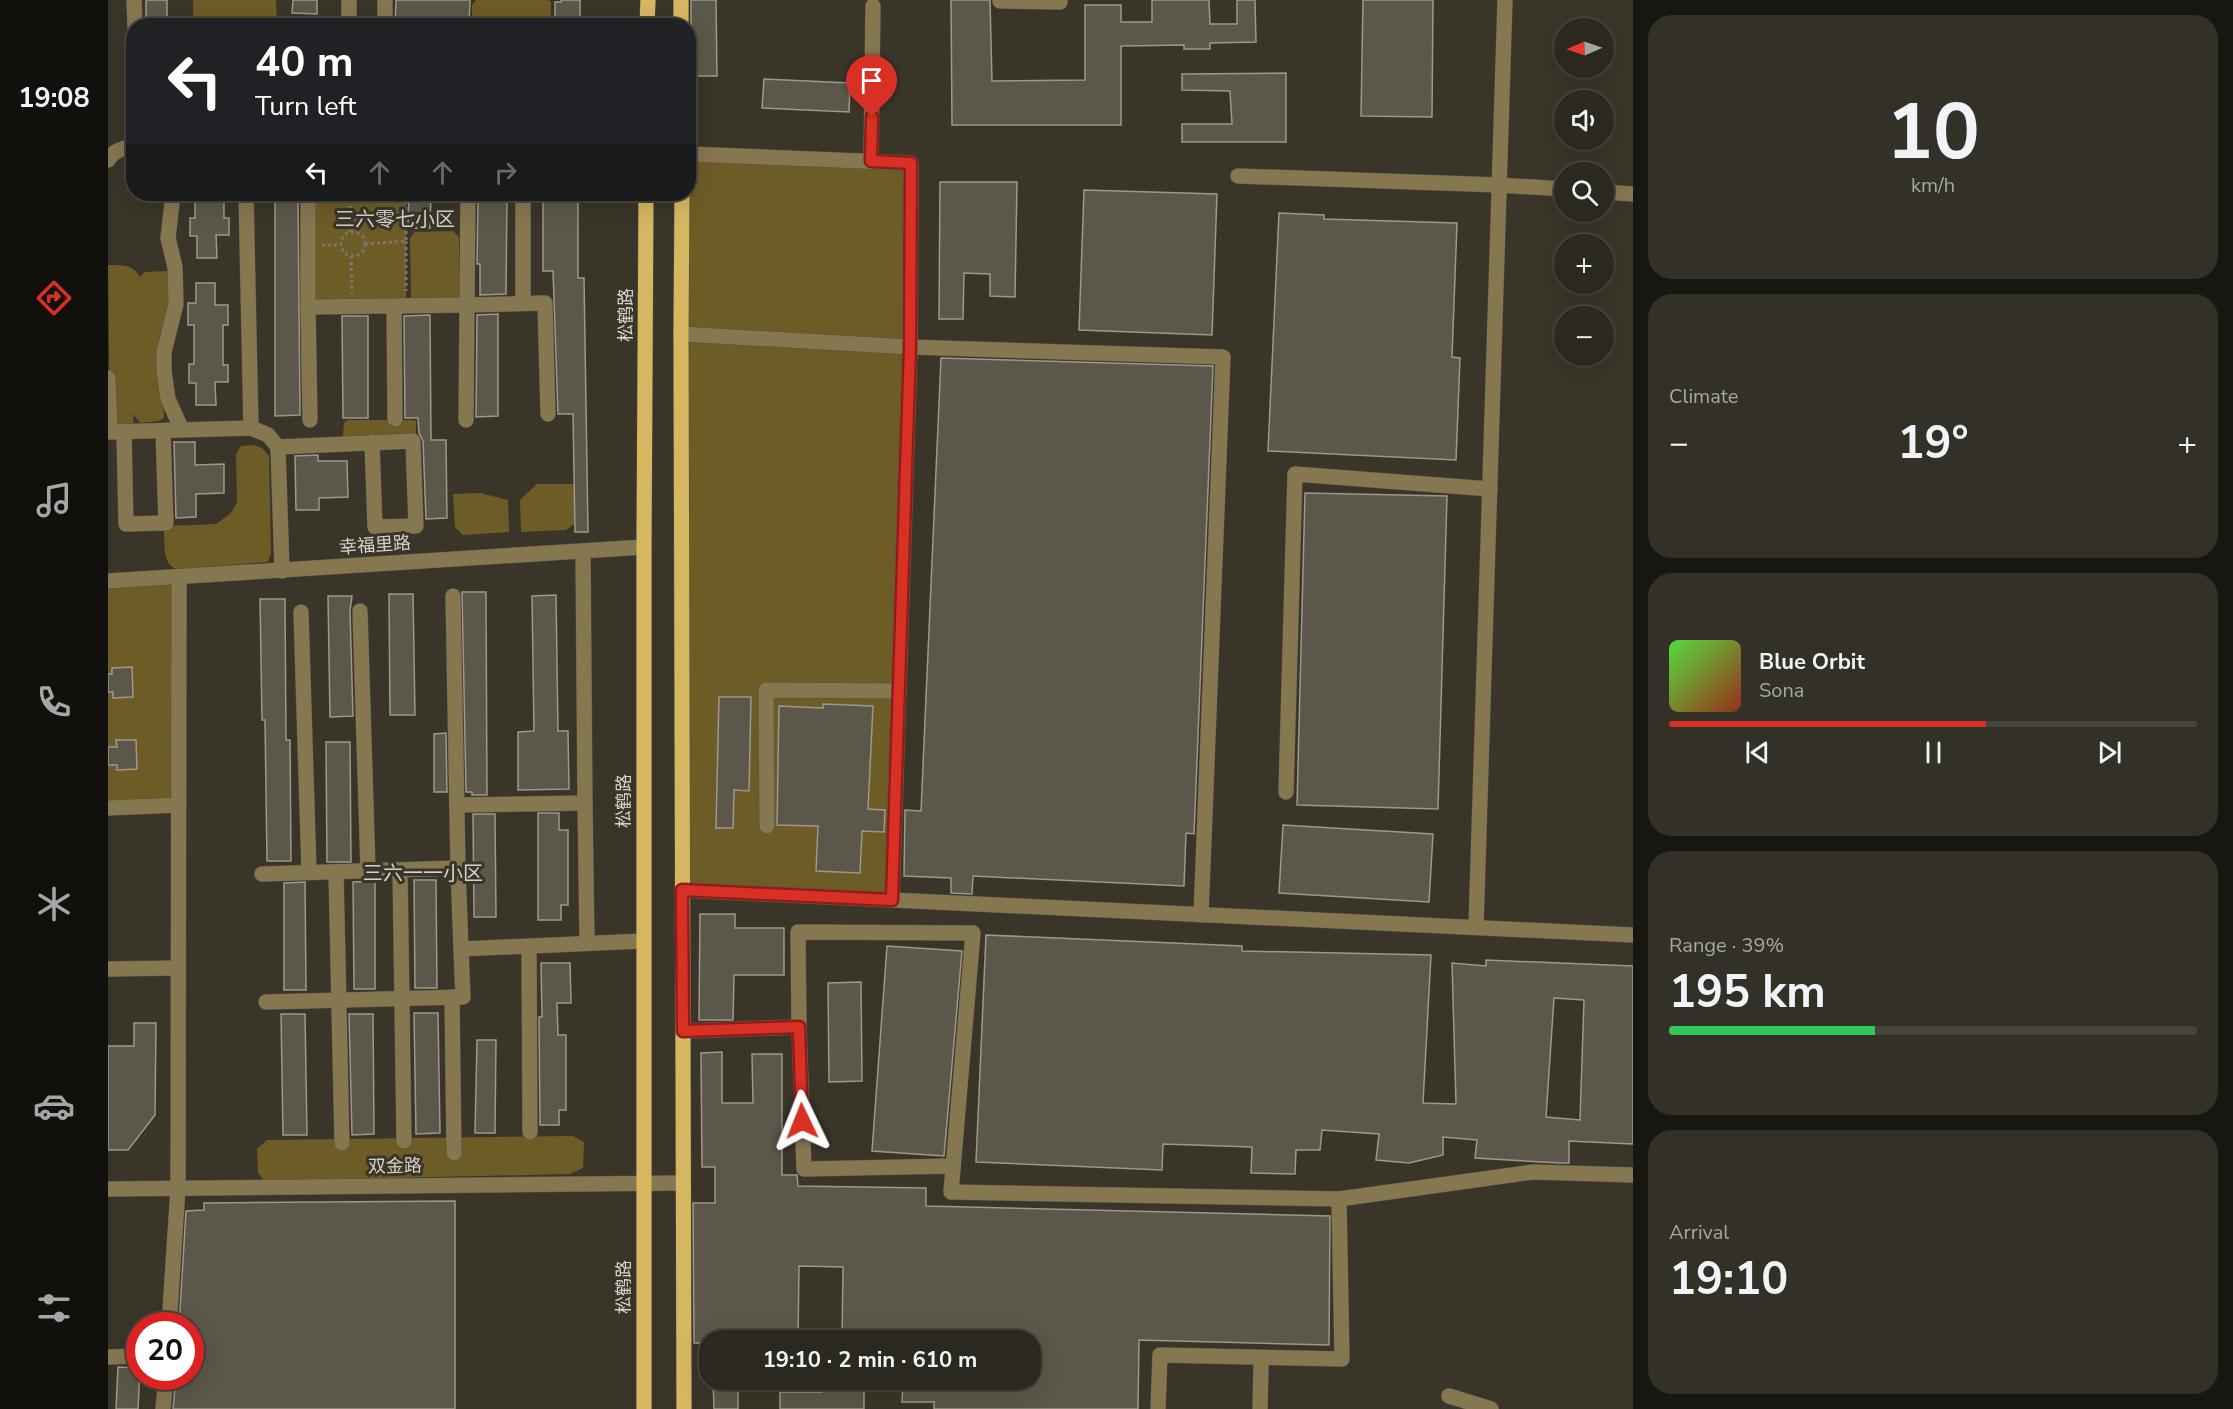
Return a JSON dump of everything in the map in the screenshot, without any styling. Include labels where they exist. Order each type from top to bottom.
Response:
[{"type":"main road","points":[[647,18],[648,0]]},
{"type":"main road","points":[[681,0],[681,18]]},
{"type":"main road","name":"松鹤路","points":[[644,1409],[646,201]]},
{"type":"main road","points":[[682,201],[684,1409]]},
{"type":"street","points":[[134,0],[135,18]]},
{"type":"street","points":[[349,0],[349,17]]},
{"type":"street","points":[[385,0],[385,18]]},
{"type":"street","points":[[1000,1],[1060,2],[1060,0]]},
{"type":"street","points":[[1476,927],[1505,0]]},
{"type":"street","points":[[871,161],[873,6]]},
{"type":"street","points":[[108,160],[111,154],[126,147]]},
{"type":"street","points":[[696,154],[911,163],[910,347],[892,900]]},
{"type":"street","points":[[1238,176],[1554,188]]},
{"type":"street","points":[[1614,193],[1633,194]]},
{"type":"street","points":[[172,201],[168,238],[175,267],[176,304],[164,352],[164,371],[168,399],[182,430]]},
{"type":"street","points":[[246,201],[251,428]]},
{"type":"street","points":[[308,201],[310,420]]},
{"type":"street","points":[[466,420],[468,201]]},
{"type":"street","points":[[523,303],[524,201]]},
{"type":"street","points":[[308,307],[545,303],[548,414]]},
{"type":"street","points":[[395,419],[400,306]]},
{"type":"street","points":[[681,334],[910,347],[1223,357],[1202,915]]},
{"type":"street","points":[[108,378],[110,432],[251,428],[268,435],[278,447],[282,571]]},
{"type":"street","points":[[124,432],[126,524],[166,523],[163,430]]},
{"type":"street","points":[[278,447],[372,442],[413,441],[416,526],[375,527],[372,442]]},
{"type":"street","points":[[1286,792],[1295,474],[1490,489]]},
{"type":"street","name":"幸福里路","points":[[108,581],[644,547]]},
{"type":"street","points":[[583,551],[587,943]]},
{"type":"street","points":[[170,1312],[178,1188],[179,578]]},
{"type":"street","points":[[266,1002],[463,997],[453,596]]},
{"type":"street","points":[[360,610],[368,870]]},
{"type":"street","points":[[301,612],[309,872]]},
{"type":"street","points":[[767,826],[766,690],[899,691]]},
{"type":"street","points":[[457,805],[585,803]]},
{"type":"street","points":[[108,808],[179,805]]},
{"type":"street","points":[[262,874],[458,868]]},
{"type":"street","points":[[400,870],[404,1142]]},
{"type":"street","points":[[336,872],[342,1143]]},
{"type":"street","points":[[682,890],[1633,935]]},
{"type":"street","points":[[953,1166],[804,1169],[798,932],[973,933],[951,1192],[1339,1199],[1533,1172],[1633,1175]]},
{"type":"street","points":[[461,949],[643,940]]},
{"type":"street","points":[[530,946],[530,1132]]},
{"type":"street","points":[[108,969],[178,968]]},
{"type":"street","points":[[452,997],[454,1153]]},
{"type":"street","points":[[683,1031],[799,1027]]},
{"type":"street","name":"双金路","points":[[108,1189],[683,1183]]},
{"type":"street","points":[[1158,1409],[1160,1355],[1342,1359],[1339,1199]]},
{"type":"street","points":[[108,1357],[126,1356]]},
{"type":"street","points":[[1260,1409],[1261,1366]]},
{"type":"street","points":[[164,1409],[165,1390]]},
{"type":"street","points":[[1449,1396],[1491,1409]]},
{"type":"path","points":[[350,201],[350,232]]},
{"type":"path","points":[[400,306],[406,242],[406,201]]},
{"type":"path","points":[[350,232],[361,234],[365,243],[362,252],[351,255],[344,252],[341,245],[343,237],[350,232]]},
{"type":"path","points":[[365,243],[406,242]]},
{"type":"path","points":[[308,246],[341,245]]},
{"type":"path","points":[[351,255],[352,307]]},
{"type":"shaded area","points":[[193,0],[276,0],[277,18],[193,18]]},
{"type":"shaded area","points":[[476,0],[548,0],[551,2],[551,18],[472,18],[472,5]]},
{"type":"shaded area","points":[[696,154],[911,163],[892,900],[682,890],[689,201],[696,201]]},
{"type":"shaded area","points":[[308,201],[406,201],[406,306],[308,307]]},
{"type":"shaded area","points":[[453,231],[459,237],[460,298],[416,303],[411,298],[410,238],[415,232]]},
{"type":"shaded area","points":[[108,265],[130,267],[140,277],[145,272],[166,271],[169,274],[168,313],[160,335],[158,356],[158,385],[164,418],[159,421],[140,423],[133,414],[134,432],[110,432]]},
{"type":"shaded area","points":[[348,420],[412,420],[416,421],[416,436],[347,440],[343,436],[344,423]]},
{"type":"shaded area","points":[[254,445],[262,448],[269,456],[271,553],[268,562],[177,569],[172,567],[165,553],[164,531],[169,526],[216,524],[231,513],[237,502],[236,454],[241,446]]},
{"type":"shaded area","points":[[537,484],[574,484],[574,524],[566,530],[521,532],[520,500]]},
{"type":"shaded area","points":[[480,493],[508,500],[509,532],[463,535],[455,527],[453,494]]},
{"type":"shaded area","points":[[179,578],[179,805],[108,808],[108,581]]},
{"type":"shaded area","points":[[573,1136],[584,1142],[583,1168],[570,1174],[264,1181],[258,1173],[257,1149],[267,1140]]},
{"type":"building","points":[[146,0],[167,0],[167,18],[146,18]]},
{"type":"building","points":[[293,0],[317,0],[317,14],[292,13]]},
{"type":"building","points":[[396,0],[470,0],[469,18],[395,18]]},
{"type":"building","points":[[561,0],[580,0],[580,18],[555,18],[555,2],[561,2]]},
{"type":"building","points":[[691,0],[716,0],[717,76],[696,76],[696,18],[691,18]]},
{"type":"building","points":[[951,0],[990,0],[992,81],[1085,80],[1085,5],[1121,5],[1121,22],[1152,22],[1152,0],[1209,0],[1210,24],[1237,24],[1237,0],[1255,0],[1256,42],[1210,43],[1210,49],[1184,49],[1184,45],[1121,46],[1121,125],[952,125]]},
{"type":"building","points":[[1363,0],[1433,0],[1432,117],[1361,116]]},
{"type":"building","points":[[1286,73],[1286,142],[1182,142],[1182,124],[1232,124],[1230,91],[1182,90],[1182,74]]},
{"type":"building","points":[[764,79],[850,83],[849,112],[762,108]]},
{"type":"building","points":[[940,182],[1017,182],[1015,297],[990,296],[990,274],[964,273],[963,319],[939,319]]},
{"type":"building","points":[[1084,190],[1217,194],[1212,335],[1079,330]]},
{"type":"building","points":[[195,201],[224,201],[224,218],[229,218],[229,235],[216,235],[217,258],[197,258],[197,236],[190,236],[190,218],[195,218]]},
{"type":"building","points":[[275,201],[298,201],[300,415],[275,416]]},
{"type":"building","points":[[409,201],[431,201],[430,228],[408,228]]},
{"type":"building","points":[[478,201],[507,201],[506,294],[480,295],[480,264],[477,264]]},
{"type":"building","points":[[543,201],[578,201],[578,278],[584,278],[588,532],[575,532],[573,414],[558,414],[553,271],[543,271]]},
{"type":"building","points":[[1279,213],[1324,215],[1324,219],[1457,223],[1452,357],[1460,358],[1456,460],[1268,451]]},
{"type":"building","points":[[196,283],[215,283],[215,305],[228,305],[228,325],[223,325],[223,365],[228,365],[228,382],[215,382],[216,405],[196,405],[196,383],[189,383],[189,364],[194,364],[194,325],[188,325],[188,303],[196,303]]},
{"type":"building","points":[[498,314],[498,416],[476,417],[477,315]]},
{"type":"building","points":[[430,315],[431,440],[446,440],[447,518],[426,519],[423,441],[419,433],[418,418],[405,418],[404,316]]},
{"type":"building","points":[[342,316],[368,316],[368,418],[343,418]]},
{"type":"building","points":[[941,358],[1213,366],[1194,834],[1186,833],[1184,886],[973,876],[972,894],[951,893],[951,878],[904,876],[905,810],[921,811]]},
{"type":"building","points":[[174,442],[195,442],[195,465],[224,464],[224,493],[196,494],[196,517],[176,518]]},
{"type":"building","points":[[318,455],[318,461],[347,461],[348,497],[319,498],[319,510],[296,510],[295,456]]},
{"type":"building","points":[[1305,493],[1447,496],[1438,809],[1297,805]]},
{"type":"building","points":[[462,592],[486,592],[487,795],[472,795],[472,792],[466,792]]},
{"type":"building","points":[[389,594],[413,594],[415,715],[390,715]]},
{"type":"building","points":[[556,595],[558,731],[568,731],[569,789],[518,790],[518,732],[534,731],[532,596]]},
{"type":"building","points":[[328,596],[352,596],[350,611],[353,716],[330,717]]},
{"type":"building","points":[[260,599],[285,599],[286,740],[290,740],[291,861],[267,861]]},
{"type":"building","points":[[132,667],[133,697],[113,698],[113,692],[108,692],[108,674],[112,674],[112,668]]},
{"type":"building","points":[[719,697],[751,697],[749,791],[734,790],[733,828],[716,828]]},
{"type":"building","points":[[823,704],[873,706],[868,809],[885,810],[884,832],[862,831],[860,873],[816,871],[818,826],[777,825],[779,706],[823,708]]},
{"type":"building","points":[[446,733],[447,792],[434,792],[434,734]]},
{"type":"building","points":[[116,740],[136,740],[137,769],[117,770],[117,765],[108,765],[108,747],[117,747]]},
{"type":"building","points":[[326,742],[350,742],[351,862],[327,862]]},
{"type":"building","points":[[538,813],[559,813],[559,830],[568,830],[568,905],[561,905],[561,920],[538,920]]},
{"type":"building","points":[[473,814],[495,814],[496,917],[474,917]]},
{"type":"building","points":[[1283,825],[1433,834],[1429,902],[1279,893]]},
{"type":"building","points":[[414,880],[436,880],[437,988],[415,988]]},
{"type":"building","points":[[375,881],[375,989],[354,989],[353,882]]},
{"type":"building","points":[[305,882],[306,990],[284,990],[284,883]]},
{"type":"building","points":[[700,914],[735,914],[735,928],[784,928],[784,975],[734,975],[733,1020],[699,1020]]},
{"type":"building","points":[[986,935],[1242,946],[1242,951],[1431,955],[1423,1103],[1456,1104],[1452,963],[1486,966],[1486,960],[1633,966],[1633,1144],[1569,1141],[1569,1163],[1560,1163],[1475,1158],[1477,1140],[1443,1137],[1443,1155],[1409,1163],[1376,1160],[1379,1134],[1322,1130],[1320,1150],[1296,1150],[1295,1174],[1251,1173],[1252,1147],[1163,1144],[1162,1170],[976,1162]],"holes":[[[1554,998],[1584,1000],[1580,1120],[1546,1117]]]},
{"type":"building","points":[[887,946],[962,951],[944,1156],[872,1151]]},
{"type":"building","points":[[541,963],[570,963],[571,1003],[557,1003],[558,1035],[566,1035],[566,1110],[559,1110],[559,1125],[540,1125]]},
{"type":"building","points":[[861,982],[862,1081],[829,1082],[828,983]]},
{"type":"building","points":[[414,1013],[438,1013],[440,1133],[416,1134]]},
{"type":"building","points":[[281,1014],[305,1014],[307,1135],[283,1135]]},
{"type":"building","points":[[349,1014],[373,1014],[374,1134],[352,1135]]},
{"type":"building","points":[[134,1023],[156,1023],[155,1115],[128,1150],[108,1150],[108,1046],[134,1046]]},
{"type":"building","points":[[477,1040],[496,1040],[495,1133],[475,1133]]},
{"type":"building","points":[[722,1052],[722,1103],[753,1103],[752,1054],[782,1054],[782,1175],[797,1175],[798,1186],[926,1188],[926,1206],[1330,1216],[1329,1345],[1139,1340],[1138,1409],[934,1409],[934,1402],[902,1402],[903,1390],[1041,1390],[1041,1330],[842,1330],[843,1267],[799,1266],[798,1330],[699,1330],[699,1343],[694,1343],[693,1203],[715,1203],[715,1167],[702,1167],[701,1053]]},
{"type":"building","points":[[455,1201],[455,1409],[173,1409],[175,1390],[204,1390],[204,1312],[180,1312],[186,1211],[204,1210],[204,1203]]},
{"type":"building","points":[[118,1367],[126,1367],[126,1390],[139,1390],[138,1409],[116,1409]]},
{"type":"building","points":[[713,1390],[738,1390],[738,1409],[714,1409]]},
{"type":"building","points":[[822,1390],[864,1390],[864,1409],[780,1409],[780,1392],[822,1392]]},
{"type":"district","name":"三六零七小区","points":[[395,219]]},
{"type":"district","name":"三六一一小区","points":[[423,873]]},
{"type":"route","points":[[802,1121],[799,1027],[683,1031],[682,890],[892,900],[910,347],[911,163],[871,161],[872,117]]}]
